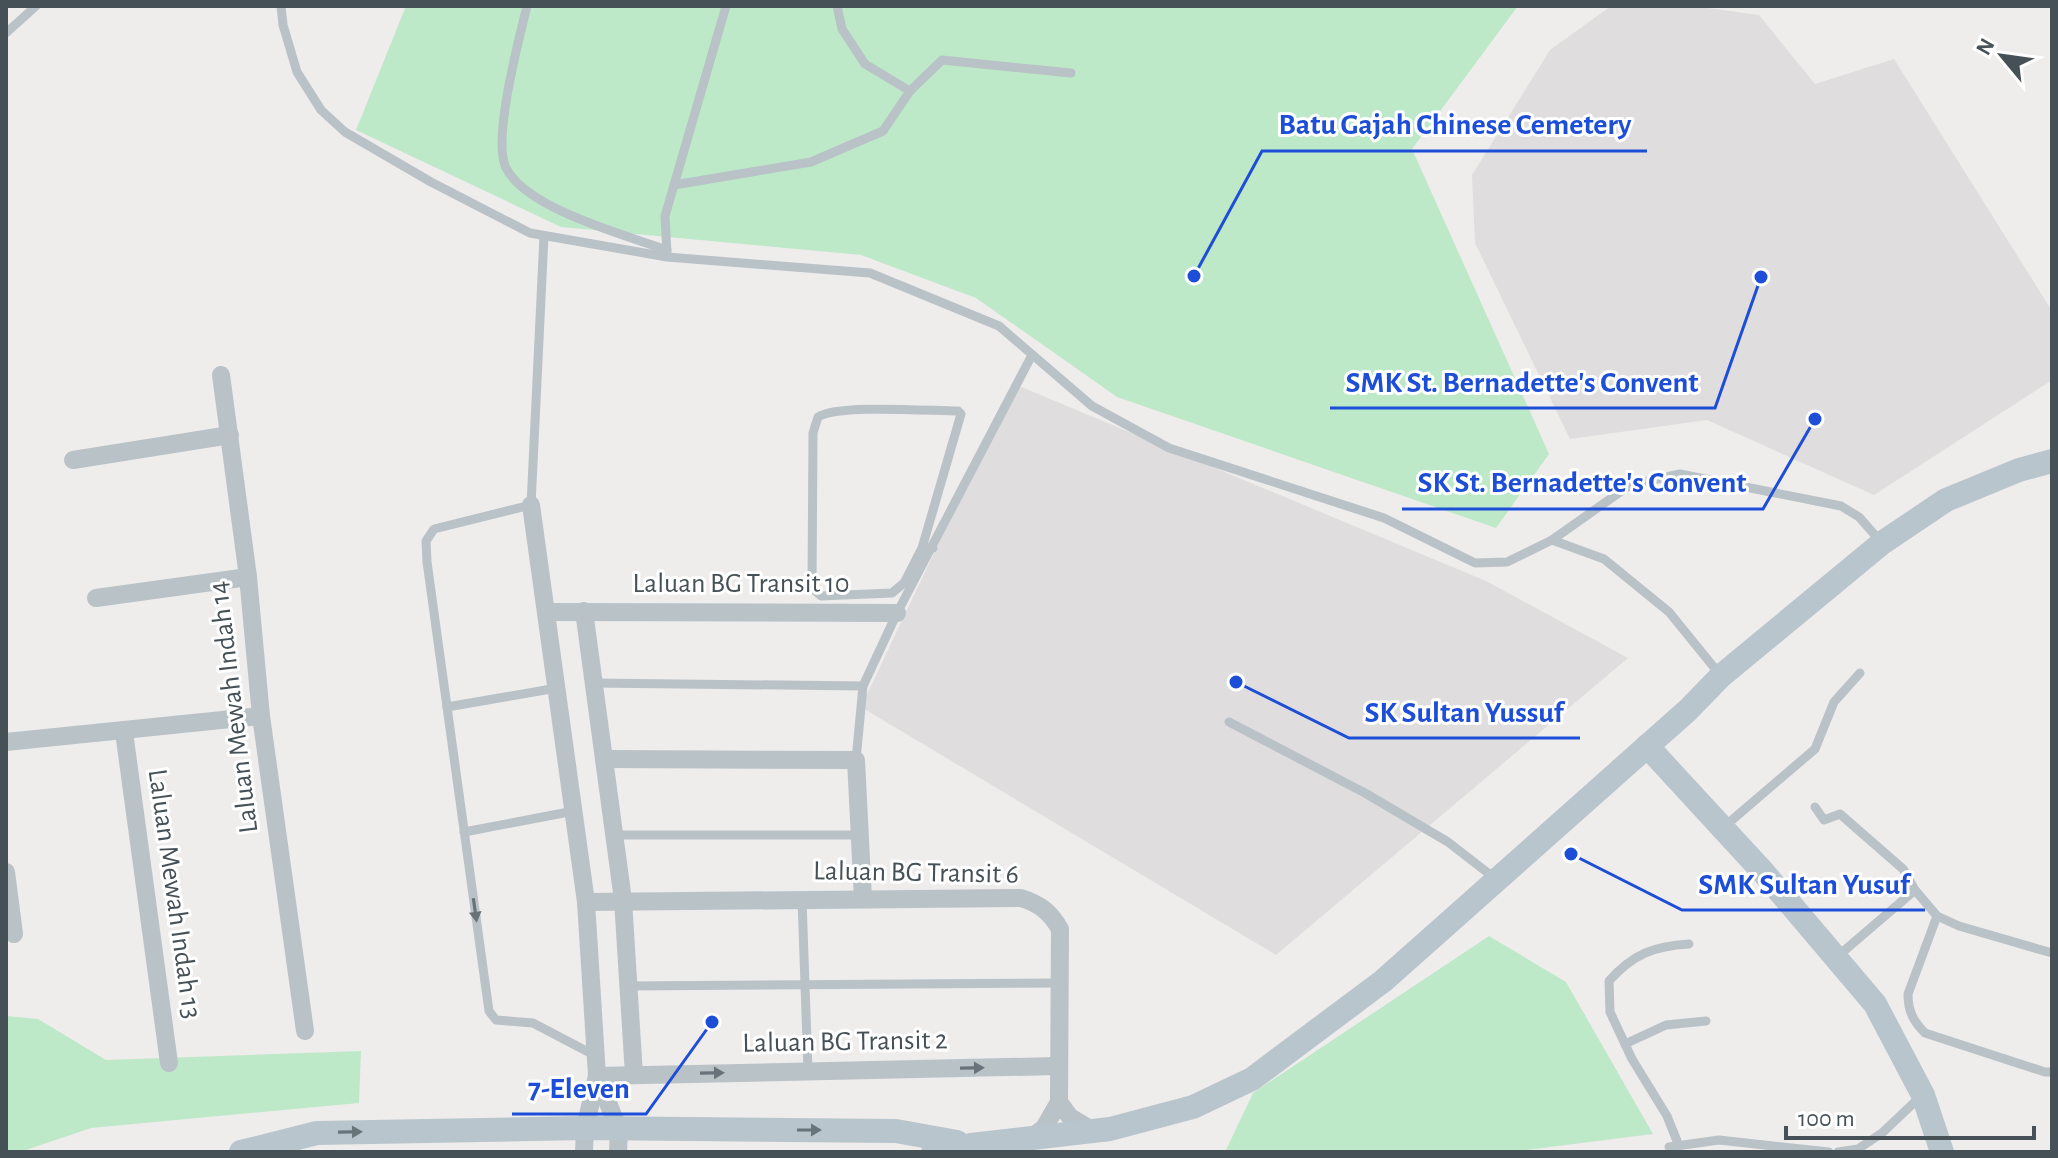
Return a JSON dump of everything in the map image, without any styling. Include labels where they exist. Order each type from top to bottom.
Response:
[{"type":"main road","points":[[933,1152],[1095,1132],[1193,1107],[1252,1079],[1383,981],[1721,676],[1882,543],[1946,500],[2019,470],[2052,461]]},
{"type":"main road","points":[[1647,746],[1875,1004],[1923,1095],[1942,1152]]},
{"type":"main road","points":[[241,1152],[317,1133],[618,1141],[896,1131],[971,1145]]},
{"type":"main road","points":[[274,1145],[315,1152]]},
{"type":"street","name":"Laluan Mewah Indah 14","points":[[221,375],[248,577],[261,716],[305,1031]]},
{"type":"street","points":[[73,460],[230,435]]},
{"type":"street","points":[[531,505],[586,902],[597,1076],[585,1140]]},
{"type":"street","points":[[96,598],[248,577]]},
{"type":"street","points":[[584,611],[623,900],[634,1075]]},
{"type":"street","name":"Laluan BG Transit 10","points":[[546,612],[897,613]]},
{"type":"street","points":[[6,742],[261,716]]},
{"type":"street","name":"Laluan Mewah Indah 13","points":[[124,732],[169,1063]]},
{"type":"street","points":[[604,759],[856,760],[863,899]]},
{"type":"street","points":[[6,872],[14,934]]},
{"type":"street","name":"Laluan BG Transit 6","points":[[586,902],[1021,898],[1034,902],[1050,913],[1060,929],[1059,1102]]},
{"type":"street","name":"Laluan BG Transit 2","points":[[597,1076],[1058,1066]]},
{"type":"street","points":[[597,1076],[618,1141]]},
{"type":"street","points":[[1028,1140],[1044,1128],[1059,1102],[1070,1117],[1095,1132]]},
{"type":"lane","points":[[6,33],[36,6]]},
{"type":"lane","points":[[281,6],[283,25],[297,72],[321,110],[345,132],[431,182],[530,233],[667,254],[870,273],[999,326],[1092,406],[1169,448],[1384,518],[1475,563],[1507,562],[1552,540],[1630,485],[1680,474],[1841,506],[1859,517],[1882,543]]},
{"type":"lane","points":[[527,6],[515,54],[501,145],[506,168],[525,191],[576,218],[667,254]]},
{"type":"lane","points":[[667,254],[665,216],[726,6]]},
{"type":"lane","points":[[837,6],[842,29],[865,64],[910,91]]},
{"type":"lane","points":[[674,185],[811,162],[883,131],[910,91],[942,60],[1071,73]]},
{"type":"lane","points":[[544,236],[531,505],[434,529],[426,541],[427,562],[489,1011],[496,1020],[533,1023],[596,1056]]},
{"type":"lane","points":[[856,760],[863,686],[927,548],[1032,355]]},
{"type":"lane","points":[[886,410],[958,411],[961,414],[927,548],[904,583],[892,593],[821,596],[815,592],[812,588],[813,433],[815,421],[823,414],[886,410]]},
{"type":"lane","points":[[1552,540],[1604,559],[1669,612],[1721,676]]},
{"type":"lane","points":[[1722,828],[1815,749],[1834,702],[1860,673]]},
{"type":"lane","points":[[594,683],[863,686]]},
{"type":"lane","points":[[447,707],[557,688]]},
{"type":"lane","points":[[1229,722],[1365,793],[1448,842],[1497,880]]},
{"type":"lane","points":[[1815,807],[1824,820],[1840,814],[1903,869],[1915,890],[1937,916],[1959,926],[2052,953]]},
{"type":"lane","points":[[464,832],[574,811]]},
{"type":"lane","points":[[614,835],[860,835]]},
{"type":"lane","points":[[1836,958],[1915,890]]},
{"type":"lane","points":[[802,899],[808,1071]]},
{"type":"lane","points":[[1937,916],[1908,994],[1908,1007],[1915,1023],[1925,1033],[2052,1072]]},
{"type":"lane","points":[[1689,944],[1660,946],[1624,963],[1609,981],[1610,1012],[1667,1116],[1674,1146],[1719,1140],[1829,1152]]},
{"type":"lane","points":[[628,986],[1059,983]]},
{"type":"lane","points":[[1625,1044],[1666,1025],[1706,1021]]},
{"type":"lane","points":[[1838,1152],[1858,1149],[1882,1133],[1923,1095]]},
{"type":"shaded area","points":[[1611,6],[1693,6],[1759,15],[1815,84],[1894,59],[2052,311],[2052,380],[1874,495],[1707,420],[1570,439],[1475,243],[1472,175],[1550,50]]},
{"type":"shaded area","points":[[1014,384],[1486,581],[1628,658],[1276,955],[861,707]]},
{"type":"green space","points":[[406,6],[1518,6],[1412,149],[1549,454],[1496,528],[1117,397],[976,298],[861,255],[561,227],[356,130]]},
{"type":"green space","points":[[1489,936],[1566,982],[1653,1134],[1511,1152],[1225,1152],[1253,1093]]},
{"type":"green space","points":[[6,1016],[38,1019],[106,1060],[361,1051],[359,1103],[91,1128],[20,1152],[6,1152]]},
{"type":"place","name":"Batu Gajah Chinese Cemetery","points":[[1194,276]]},
{"type":"place","name":"SMK St. Bernadette's Convent","points":[[1761,277]]},
{"type":"place","name":"SK St. Bernadette's Convent","points":[[1815,419]]},
{"type":"place","name":"SK Sultan Yussuf","points":[[1236,682]]},
{"type":"place","name":"SMK Sultan Yusuf","points":[[1571,854]]},
{"type":"place","name":"7-Eleven","points":[[712,1022]]}]
